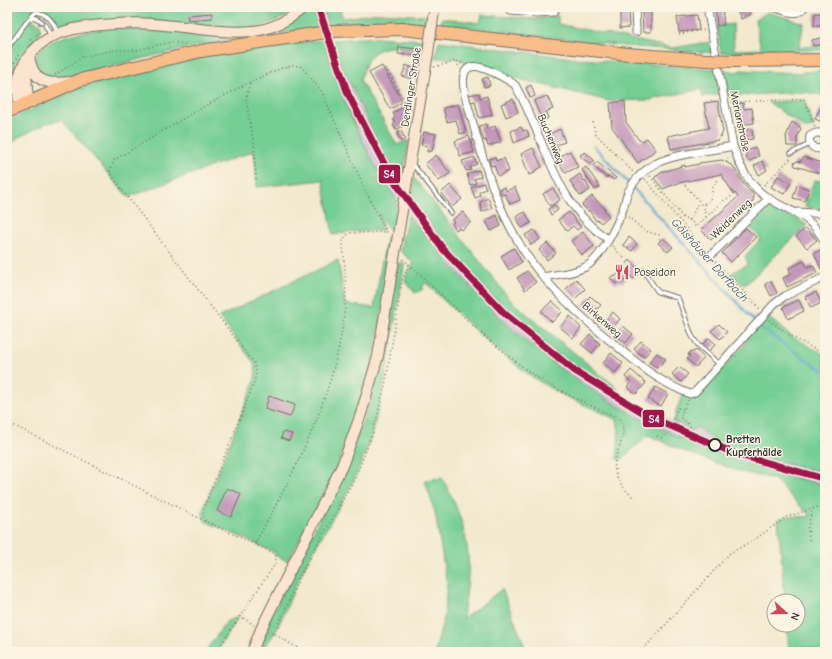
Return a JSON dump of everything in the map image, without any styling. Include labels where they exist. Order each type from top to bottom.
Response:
[{"type":"main road","name":"Derdinger Straße","points":[[252,652],[261,629],[342,466],[361,414],[378,356],[419,116],[435,7]]},
{"type":"main road","points":[[24,104],[26,73],[29,56],[42,42],[54,33],[117,23],[252,31],[285,22],[299,9]]},
{"type":"main road","points":[[29,56],[33,72],[43,81],[50,83],[80,80],[201,51],[333,31],[402,29],[628,54],[706,60],[734,62],[825,60]]},
{"type":"main road","points":[[7,112],[80,80]]},
{"type":"street","points":[[511,7],[511,11],[536,13],[554,12],[555,7]]},
{"type":"street","points":[[635,7],[636,32]]},
{"type":"street","name":"Merianstraße","points":[[707,7],[733,146],[738,163],[744,174],[759,191],[768,198],[796,211],[807,219],[825,242]]},
{"type":"street","points":[[774,7],[793,13],[803,9]]},
{"type":"street","name":"Buchenweg","points":[[463,70],[470,67],[476,67],[508,79],[515,85],[556,178],[570,201],[587,223],[608,240]]},
{"type":"street","name":"Birkenweg","points":[[463,70],[465,96],[481,151],[498,201],[514,234],[543,277],[557,294],[588,323],[650,374],[671,387],[690,394]]},
{"type":"street","points":[[825,137],[821,133],[816,132],[810,136],[810,144],[813,148],[818,149],[825,145]]},
{"type":"street","points":[[543,277],[584,268],[599,255],[622,212],[629,190],[640,176],[659,162],[667,159],[733,146]]},
{"type":"street","name":"Weidenweg","points":[[710,256],[753,215],[768,198]]},
{"type":"street","name":"Merianstraße","points":[[796,211],[825,214]]},
{"type":"street","points":[[690,394],[720,365],[762,316],[785,296],[825,277]]},
{"type":"lane","points":[[7,48],[15,40],[27,20],[36,12],[46,14],[54,33]]},
{"type":"lane","points":[[27,20],[34,17],[40,20],[54,33]]},
{"type":"lane","points":[[791,154],[810,144]]},
{"type":"lane","points":[[410,168],[415,167],[451,213]]},
{"type":"lane","points":[[643,270],[658,292],[678,298],[692,336],[698,345],[720,365]]},
{"type":"path","points":[[679,34],[700,31]]},
{"type":"path","points":[[50,83],[57,72],[82,57],[114,50],[137,50],[171,42],[186,44],[201,51]]},
{"type":"path","points":[[426,67],[430,68],[457,61],[463,70]]},
{"type":"path","points":[[205,521],[203,514],[204,507],[254,383],[256,372],[255,368],[251,360],[113,178],[110,172],[114,160],[205,106],[250,82],[282,68],[295,65],[302,67],[322,92],[365,190],[387,232]]},
{"type":"path","points":[[386,68],[412,115],[419,116]]},
{"type":"path","points":[[250,82],[246,100],[254,144],[256,179]]},
{"type":"path","points":[[731,102],[804,99],[816,132]]},
{"type":"path","points":[[593,122],[595,133],[603,143],[640,176],[684,219],[690,220],[696,227],[723,201],[732,196]]},
{"type":"path","points":[[720,136],[724,138]]},
{"type":"path","points":[[759,191],[791,158],[791,154]]},
{"type":"path","points":[[726,162],[729,157]]},
{"type":"path","points":[[640,176],[762,316],[791,336],[825,354]]},
{"type":"path","points":[[684,185],[701,203],[704,204],[710,202],[712,187],[718,178]]},
{"type":"path","points":[[690,220],[697,205],[701,203]]},
{"type":"path","points":[[704,204],[705,217]]},
{"type":"path","points":[[622,212],[645,231],[659,235],[660,241]]},
{"type":"path","points":[[612,231],[618,236],[613,247],[625,259]]},
{"type":"path","points":[[255,544],[278,503],[314,426],[328,390],[342,331],[345,304],[343,241],[345,236],[350,233],[399,233]]},
{"type":"path","points":[[396,253],[483,335],[524,368],[568,395],[620,419],[622,424],[621,440],[615,459],[614,474],[620,485],[633,497]]},
{"type":"path","points":[[274,634],[301,574],[356,476],[373,432],[386,381],[402,281],[409,264]]},
{"type":"path","points":[[690,394],[680,417],[693,429]]},
{"type":"path","points":[[673,419],[678,408],[684,409]]},
{"type":"path","points":[[7,422],[205,521],[274,552],[277,559],[216,652]]},
{"type":"path","points":[[657,436],[662,438],[666,435]]},
{"type":"path","points":[[641,652],[730,553],[754,540],[786,517],[825,505]]},
{"type":"path","points":[[809,540],[808,527],[812,510]]},
{"type":"path","points":[[240,616],[261,629],[274,634],[294,647],[308,652]]},
{"type":"shaded area","points":[[313,7],[323,7],[334,51],[383,156],[425,218],[460,262],[501,304],[556,353],[590,378],[619,396],[692,430],[697,427],[707,436],[752,453],[825,473],[825,485],[795,479],[741,461],[675,436],[610,401],[573,378],[511,328],[480,298],[442,255],[392,193],[373,162],[347,108]]},
{"type":"green space","points":[[7,7],[296,7],[286,17],[253,29],[141,21],[59,29],[52,16],[39,11],[30,23],[35,21],[40,24],[39,34],[18,60],[15,71],[13,94],[7,104]]},
{"type":"green space","points":[[313,7],[319,29],[267,35],[268,32],[292,22]]},
{"type":"green space","points":[[323,7],[339,7],[343,18],[380,13],[426,16],[425,25],[390,23],[328,27]]},
{"type":"green space","points":[[768,12],[804,23],[799,48],[825,44],[825,50],[721,53],[717,26],[733,24],[734,50],[761,49],[755,20]]},
{"type":"green space","points":[[482,15],[535,19],[558,16],[558,24],[672,48],[710,42],[712,53],[624,46],[441,24],[442,18],[480,23]]},
{"type":"green space","points":[[111,28],[152,28],[258,34],[196,46],[51,80],[43,75],[35,65],[38,53],[45,46],[55,40],[92,30]]},
{"type":"green space","points":[[374,37],[425,40],[423,49],[410,47],[388,47],[375,52],[367,62],[360,80],[397,145],[409,141],[402,182],[384,155],[335,52],[333,40]]},
{"type":"green space","points":[[323,40],[347,108],[373,162],[397,201],[393,230],[389,229],[378,214],[383,230],[349,232],[333,235],[323,180],[257,187],[254,151],[128,197],[62,120],[47,123],[17,138],[7,152],[7,121],[88,84],[143,69],[241,50]]},
{"type":"green space","points":[[439,41],[580,59],[716,69],[720,94],[703,97],[701,89],[650,100],[609,101],[515,78],[477,63],[471,64],[456,58],[435,58]]},
{"type":"green space","points":[[722,70],[737,72],[741,70],[797,73],[825,70],[825,95],[804,92],[728,96]]},
{"type":"green space","points":[[804,100],[814,126],[806,129],[768,102]]},
{"type":"green space","points":[[414,178],[512,302],[616,387],[619,396],[589,377],[531,332],[504,308],[479,282],[454,255],[412,197]]},
{"type":"green space","points":[[814,180],[825,182],[825,210],[805,207]]},
{"type":"green space","points":[[768,204],[793,216],[807,225],[745,285],[730,274],[748,264],[745,256],[761,239],[750,227],[764,214],[760,210]]},
{"type":"green space","points":[[408,215],[496,314],[543,355],[579,382],[657,427],[698,445],[783,475],[825,485],[825,652],[789,652],[788,633],[806,633],[806,593],[784,593],[778,519],[789,516],[811,517],[774,479],[741,472],[691,454],[648,435],[621,460],[617,459],[619,430],[617,420],[556,391],[537,380],[480,334],[426,283],[423,285],[423,289],[415,293],[405,281],[407,273],[413,266],[413,262],[400,251]]},
{"type":"green space","points":[[386,238],[389,239],[391,247],[386,288],[372,368],[359,408],[333,477],[288,561],[276,556],[274,552],[205,521],[203,514],[204,507],[254,383],[256,372],[254,363],[219,317],[338,260],[345,304],[374,308]]},
{"type":"green space","points":[[404,263],[403,272],[385,379],[371,438],[350,488],[301,574],[275,632],[262,652],[257,652],[269,620],[348,462],[371,398],[398,264]]},
{"type":"green space","points":[[764,314],[791,336],[825,355],[825,473],[776,461],[740,450],[709,436],[697,427],[692,430],[674,422],[677,408],[684,394],[694,399],[743,347],[751,328]]},
{"type":"green space","points":[[442,478],[459,515],[467,545],[468,571],[463,619],[502,589],[527,652],[435,652],[444,617],[447,585],[435,512],[425,480]]},
{"type":"green space","points":[[240,616],[216,652],[205,652],[227,621]]},
{"type":"building","points":[[620,7],[628,7],[629,27],[620,28]]},
{"type":"building","points":[[715,7],[722,7],[724,25],[717,26]]},
{"type":"building","points":[[736,7],[747,7],[751,14],[741,19]]},
{"type":"building","points":[[642,12],[651,12],[651,32],[643,32]]},
{"type":"building","points":[[212,13],[212,18],[188,20],[187,15]]},
{"type":"building","points":[[815,13],[825,13],[825,26],[814,26]]},
{"type":"building","points":[[697,15],[699,30],[679,32],[677,17]]},
{"type":"building","points":[[825,37],[825,44],[813,46],[812,40]]},
{"type":"building","points":[[399,47],[418,49],[418,56],[398,54]]},
{"type":"building","points":[[406,65],[415,69],[411,79],[402,76]]},
{"type":"building","points":[[382,66],[403,102],[390,109],[369,73]]},
{"type":"building","points":[[488,77],[490,86],[484,87],[482,79]]},
{"type":"building","points":[[531,85],[535,96],[530,98],[526,88]]},
{"type":"building","points":[[479,93],[480,98],[487,96],[492,115],[479,118],[475,101],[471,102],[469,95]]},
{"type":"building","points":[[547,96],[553,109],[546,112],[548,118],[542,121],[534,101]]},
{"type":"building","points":[[513,99],[518,112],[506,117],[501,104]]},
{"type":"building","points":[[625,101],[626,122],[639,140],[642,141],[647,138],[656,150],[638,163],[612,127],[610,103]]},
{"type":"building","points":[[718,101],[723,132],[718,140],[671,149],[668,136],[709,128],[704,103]]},
{"type":"building","points":[[743,103],[744,109],[752,108],[754,123],[740,125],[737,104]]},
{"type":"building","points":[[458,104],[466,132],[460,134],[456,120],[447,122],[443,108]]},
{"type":"building","points":[[405,106],[408,110],[405,112],[407,117],[405,118],[408,123],[396,130],[393,125],[395,123],[393,119],[395,117],[393,113]]},
{"type":"building","points":[[820,108],[825,110],[825,123],[815,119]]},
{"type":"building","points":[[792,122],[801,128],[797,138],[797,146],[787,146],[786,136]]},
{"type":"building","points":[[486,124],[487,129],[495,126],[501,142],[488,146],[486,140],[484,141],[479,126]]},
{"type":"building","points":[[521,127],[523,131],[527,130],[529,136],[514,143],[511,131]]},
{"type":"building","points":[[560,129],[565,142],[556,145],[559,151],[554,154],[548,135]]},
{"type":"building","points":[[752,129],[753,139],[744,140],[743,130]]},
{"type":"building","points":[[401,131],[405,139],[401,142],[397,133]]},
{"type":"building","points":[[424,132],[436,134],[432,151],[427,152],[428,146],[421,145]]},
{"type":"building","points":[[469,136],[474,152],[460,156],[455,141]]},
{"type":"building","points":[[755,147],[759,156],[750,161],[746,158],[746,152]]},
{"type":"building","points":[[533,148],[542,167],[534,171],[535,173],[529,175],[521,154]]},
{"type":"building","points":[[570,151],[578,167],[565,173],[557,158]]},
{"type":"building","points":[[585,152],[594,161],[590,164],[580,155]]},
{"type":"building","points":[[436,155],[450,173],[439,181],[425,164]]},
{"type":"building","points":[[474,157],[477,164],[470,167],[471,170],[466,171],[462,161]]},
{"type":"building","points":[[495,157],[496,161],[504,158],[509,171],[498,176],[494,165],[491,166],[489,159]]},
{"type":"building","points":[[804,157],[825,164],[825,169],[821,169],[821,167],[819,173],[795,166],[794,163],[797,161],[800,162]]},
{"type":"building","points":[[722,160],[733,166],[745,186],[754,195],[753,201],[711,240],[701,230],[738,197],[735,193],[734,194],[721,174],[678,183],[663,189],[654,178],[665,170],[666,171],[685,165],[685,167],[699,163]]},
{"type":"building","points":[[762,161],[767,170],[759,175],[754,166]]},
{"type":"building","points":[[597,162],[616,178],[614,180],[608,176],[607,178],[593,166]]},
{"type":"building","points":[[586,167],[600,187],[595,190],[582,170]]},
{"type":"building","points":[[479,170],[481,177],[474,179],[476,183],[470,185],[467,174]]},
{"type":"building","points":[[580,174],[590,190],[580,196],[570,181]]},
{"type":"building","points":[[778,176],[791,183],[784,194],[771,187]]},
{"type":"building","points":[[484,183],[486,189],[479,192],[480,196],[475,198],[471,187]]},
{"type":"building","points":[[450,185],[462,199],[452,207],[441,193]]},
{"type":"building","points":[[797,185],[809,189],[805,201],[793,198]]},
{"type":"building","points":[[505,187],[506,191],[515,187],[520,200],[510,204],[505,194],[502,195],[499,189]]},
{"type":"building","points":[[553,188],[560,200],[550,206],[543,194]]},
{"type":"building","points":[[592,196],[605,209],[604,210],[609,216],[601,223],[598,220],[596,221],[589,210],[588,211],[582,205]]},
{"type":"building","points":[[488,198],[492,208],[482,212],[480,202]]},
{"type":"building","points":[[555,205],[558,210],[551,215],[548,209]]},
{"type":"building","points":[[463,212],[471,222],[461,230],[459,228],[456,230],[452,220]]},
{"type":"building","points":[[525,212],[531,223],[522,228],[516,217]]},
{"type":"building","points":[[569,212],[581,227],[577,230],[573,226],[567,231],[558,220]]},
{"type":"building","points":[[497,215],[501,226],[491,231],[486,221]]},
{"type":"building","points":[[746,228],[756,237],[731,262],[722,253]]},
{"type":"building","points":[[806,228],[817,240],[807,248],[796,236]]},
{"type":"building","points":[[534,230],[540,239],[531,245],[525,235]]},
{"type":"building","points":[[583,232],[594,246],[582,255],[571,241]]},
{"type":"building","points":[[629,237],[637,244],[632,251],[623,245]]},
{"type":"building","points":[[663,238],[673,247],[668,252],[658,243]]},
{"type":"building","points":[[547,243],[556,253],[547,260],[539,250]]},
{"type":"building","points":[[514,248],[522,262],[509,270],[501,256]]},
{"type":"building","points":[[823,249],[825,267],[821,269],[814,253]]},
{"type":"building","points":[[630,260],[640,272],[633,279],[630,275],[622,283],[620,280],[616,284],[610,278],[613,275],[615,277]]},
{"type":"building","points":[[804,261],[807,267],[813,265],[817,273],[787,287],[783,278],[791,274],[789,268]]},
{"type":"building","points":[[527,271],[536,282],[525,290],[517,278]]},
{"type":"building","points":[[576,279],[585,289],[576,298],[566,289]]},
{"type":"building","points":[[771,281],[777,293],[771,296],[765,284]]},
{"type":"building","points":[[816,292],[821,303],[811,308],[805,297]]},
{"type":"building","points":[[590,296],[601,305],[593,313],[583,305]]},
{"type":"building","points":[[799,300],[804,311],[788,319],[783,307]]},
{"type":"building","points":[[552,301],[563,311],[552,322],[541,311]]},
{"type":"building","points":[[613,312],[620,319],[610,330],[603,323]]},
{"type":"building","points":[[570,316],[581,328],[573,338],[560,327]]},
{"type":"building","points":[[719,324],[727,332],[720,339],[711,331]]},
{"type":"building","points":[[623,326],[633,334],[626,343],[615,335]]},
{"type":"building","points":[[590,334],[600,344],[592,353],[581,344]]},
{"type":"building","points":[[709,338],[716,344],[709,351],[702,345]]},
{"type":"building","points":[[641,341],[651,349],[644,357],[634,349]]},
{"type":"building","points":[[696,350],[704,358],[696,367],[687,359],[690,356],[688,355],[691,351],[693,352]]},
{"type":"building","points":[[611,353],[623,363],[615,373],[603,363]]},
{"type":"building","points":[[657,353],[666,359],[657,368],[649,362]]},
{"type":"building","points":[[679,367],[688,374],[681,382],[672,374]]},
{"type":"building","points":[[631,370],[646,383],[636,394],[627,387],[631,382],[625,377]]},
{"type":"building","points":[[655,387],[668,394],[661,406],[648,399]]},
{"type":"building","points":[[269,396],[295,405],[290,417],[265,409]]},
{"type":"building","points":[[283,432],[292,434],[289,441],[281,438]]},
{"type":"building","points":[[227,488],[241,494],[231,517],[217,511]]},
{"type":"waterway","name":"Gölshäuser Dorfbach","points":[[594,146],[630,185]]},
{"type":"waterway","name":"Gölshäuser Dorfbach","points":[[633,188],[755,322]]},
{"type":"waterway","name":"Gölshäuser Dorfbach","points":[[758,326],[817,367],[825,370]]},
{"type":"transit line","name":"S4","points":[[318,7],[348,94],[390,175],[443,249],[505,314],[575,371],[652,418],[736,454],[825,479]]},
{"type":"place","name":"Poseidon","points":[[622,272]]},
{"type":"place","name":"Bretten Kupferhälde","points":[[715,445]]}]
